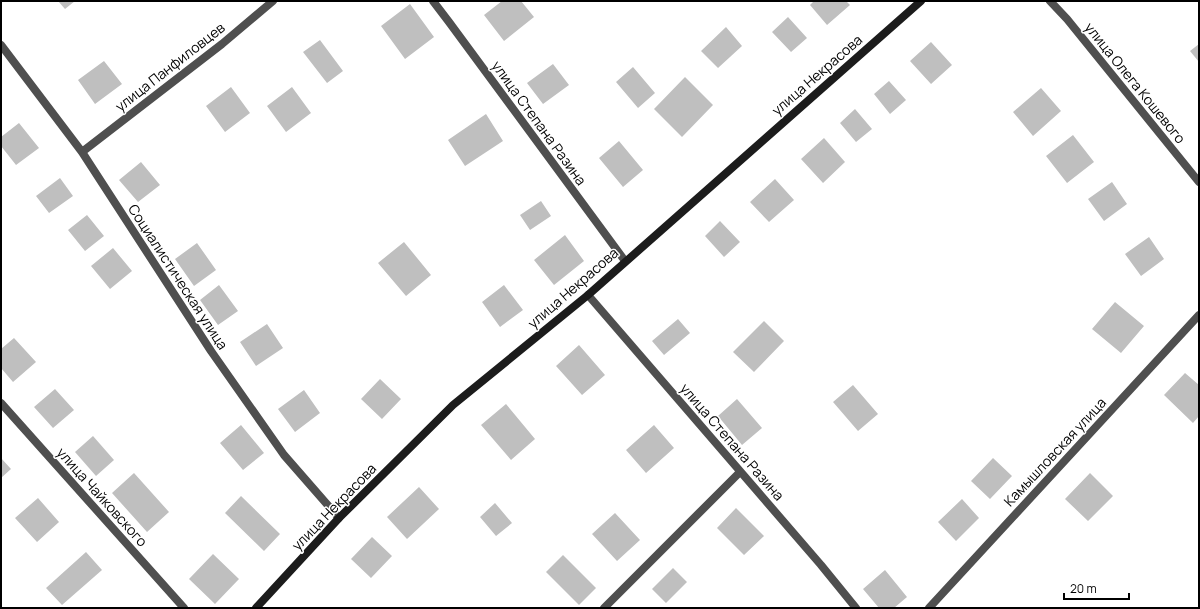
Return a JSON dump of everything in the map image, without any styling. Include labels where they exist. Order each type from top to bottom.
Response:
[{"type":"street","name":"улица Панфиловцев","points":[[82,152],[222,44],[273,1]]},
{"type":"street","name":"улица Степана Разина","points":[[432,1],[625,261]]},
{"type":"street","name":"улица Некрасова","points":[[256,608],[339,518],[453,405],[588,294],[921,1]]},
{"type":"street","name":"улица Олега Кошевого","points":[[1050,1],[1066,18],[1199,182]]},
{"type":"street","name":"Социалистическая улица","points":[[1,45],[82,152],[211,351],[284,455],[339,518]]},
{"type":"street","name":"улица Степана Разина","points":[[588,294],[816,559],[856,608]]},
{"type":"street","name":"Камышловская улица","points":[[929,608],[1199,314]]},
{"type":"street","name":"улица Чайковского","points":[[1,403],[184,608]]},
{"type":"street","points":[[604,608],[740,472]]},
{"type":"building","points":[[58,1],[75,1],[65,9]]},
{"type":"building","points":[[502,1],[521,1],[534,17],[504,41],[484,15]]},
{"type":"building","points":[[814,1],[846,1],[850,5],[827,25],[810,5]]},
{"type":"building","points":[[410,4],[434,37],[405,59],[381,26]]},
{"type":"building","points":[[788,17],[807,38],[791,52],[772,32]]},
{"type":"building","points":[[726,27],[742,46],[718,68],[701,51]]},
{"type":"building","points":[[320,40],[343,71],[327,83],[303,52]]},
{"type":"building","points":[[931,42],[952,65],[931,84],[910,61]]},
{"type":"building","points":[[1199,44],[1199,62],[1190,51]]},
{"type":"building","points":[[104,61],[122,84],[95,104],[78,80]]},
{"type":"building","points":[[553,64],[569,85],[543,104],[527,83]]},
{"type":"building","points":[[633,67],[655,93],[638,108],[616,82]]},
{"type":"building","points":[[685,77],[713,105],[682,137],[654,109]]},
{"type":"building","points":[[889,81],[906,100],[890,114],[874,94]]},
{"type":"building","points":[[231,87],[250,113],[225,132],[206,106]]},
{"type":"building","points":[[292,87],[311,113],[286,132],[267,106]]},
{"type":"building","points":[[1041,88],[1061,111],[1033,136],[1013,112]]},
{"type":"building","points":[[855,109],[872,129],[856,142],[840,123]]},
{"type":"building","points":[[486,114],[503,141],[465,166],[448,140]]},
{"type":"building","points":[[19,123],[39,148],[16,165],[1,146],[1,137]]},
{"type":"building","points":[[1073,135],[1094,162],[1067,183],[1046,156]]},
{"type":"building","points":[[824,138],[845,162],[823,183],[801,159]]},
{"type":"building","points":[[619,141],[643,170],[623,187],[599,158]]},
{"type":"building","points":[[141,162],[160,185],[138,202],[119,180]]},
{"type":"building","points":[[60,178],[73,196],[49,213],[36,196]]},
{"type":"building","points":[[775,179],[794,200],[769,222],[750,202]]},
{"type":"building","points":[[1112,182],[1127,204],[1104,221],[1088,199]]},
{"type":"building","points":[[541,201],[551,216],[530,230],[520,215]]},
{"type":"building","points":[[87,215],[104,236],[85,251],[68,230]]},
{"type":"building","points":[[720,221],[740,242],[724,257],[705,236]]},
{"type":"building","points":[[565,235],[584,261],[554,285],[534,260]]},
{"type":"building","points":[[1149,237],[1164,259],[1141,276],[1125,254]]},
{"type":"building","points":[[404,242],[431,275],[406,296],[378,263]]},
{"type":"building","points":[[197,243],[216,270],[194,286],[175,259]]},
{"type":"building","points":[[113,248],[132,271],[110,289],[91,266]]},
{"type":"building","points":[[219,285],[238,311],[218,325],[200,300]]},
{"type":"building","points":[[504,285],[523,310],[500,327],[482,302]]},
{"type":"building","points":[[1115,302],[1144,326],[1121,353],[1092,329]]},
{"type":"building","points":[[678,319],[690,333],[664,355],[652,341]]},
{"type":"building","points":[[764,321],[784,341],[754,372],[733,352]]},
{"type":"building","points":[[267,324],[283,348],[256,366],[240,342]]},
{"type":"building","points":[[14,338],[36,362],[13,382],[1,368],[1,349]]},
{"type":"building","points":[[579,345],[605,375],[582,395],[556,366]]},
{"type":"building","points":[[1185,373],[1199,385],[1199,416],[1193,423],[1164,395]]},
{"type":"building","points":[[380,379],[401,399],[382,419],[361,399]]},
{"type":"building","points":[[853,385],[878,414],[858,431],[833,402]]},
{"type":"building","points":[[55,389],[74,410],[53,428],[34,407]]},
{"type":"building","points":[[304,390],[320,413],[295,432],[278,409]]},
{"type":"building","points":[[737,399],[762,428],[742,445],[718,416]]},
{"type":"building","points":[[506,404],[535,439],[511,460],[481,425]]},
{"type":"building","points":[[241,425],[264,453],[243,470],[220,443]]},
{"type":"building","points":[[654,425],[674,448],[646,473],[626,450]]},
{"type":"building","points":[[93,436],[114,460],[96,476],[75,452]]},
{"type":"building","points":[[1,458],[11,469],[1,478]]},
{"type":"building","points":[[993,458],[1012,476],[990,499],[971,481]]},
{"type":"building","points":[[134,473],[169,512],[147,532],[112,493]]},
{"type":"building","points":[[1090,473],[1113,496],[1088,521],[1065,499]]},
{"type":"building","points":[[419,487],[439,509],[407,539],[387,517]]},
{"type":"building","points":[[241,496],[280,534],[264,551],[225,513]]},
{"type":"building","points":[[38,498],[59,522],[37,542],[15,518]]},
{"type":"building","points":[[962,499],[979,518],[956,541],[938,522]]},
{"type":"building","points":[[495,503],[512,523],[496,536],[480,517]]},
{"type":"building","points":[[736,508],[764,536],[744,555],[717,528]]},
{"type":"building","points":[[615,513],[640,540],[617,561],[592,534]]},
{"type":"building","points":[[372,537],[392,556],[371,578],[351,559]]},
{"type":"building","points":[[86,552],[102,570],[62,605],[46,588]]},
{"type":"building","points":[[213,554],[239,579],[215,604],[189,579]]},
{"type":"building","points":[[563,555],[596,588],[579,605],[546,572]]},
{"type":"building","points":[[673,568],[687,582],[666,603],[652,589]]},
{"type":"building","points":[[885,570],[907,597],[894,608],[879,608],[863,589]]}]
